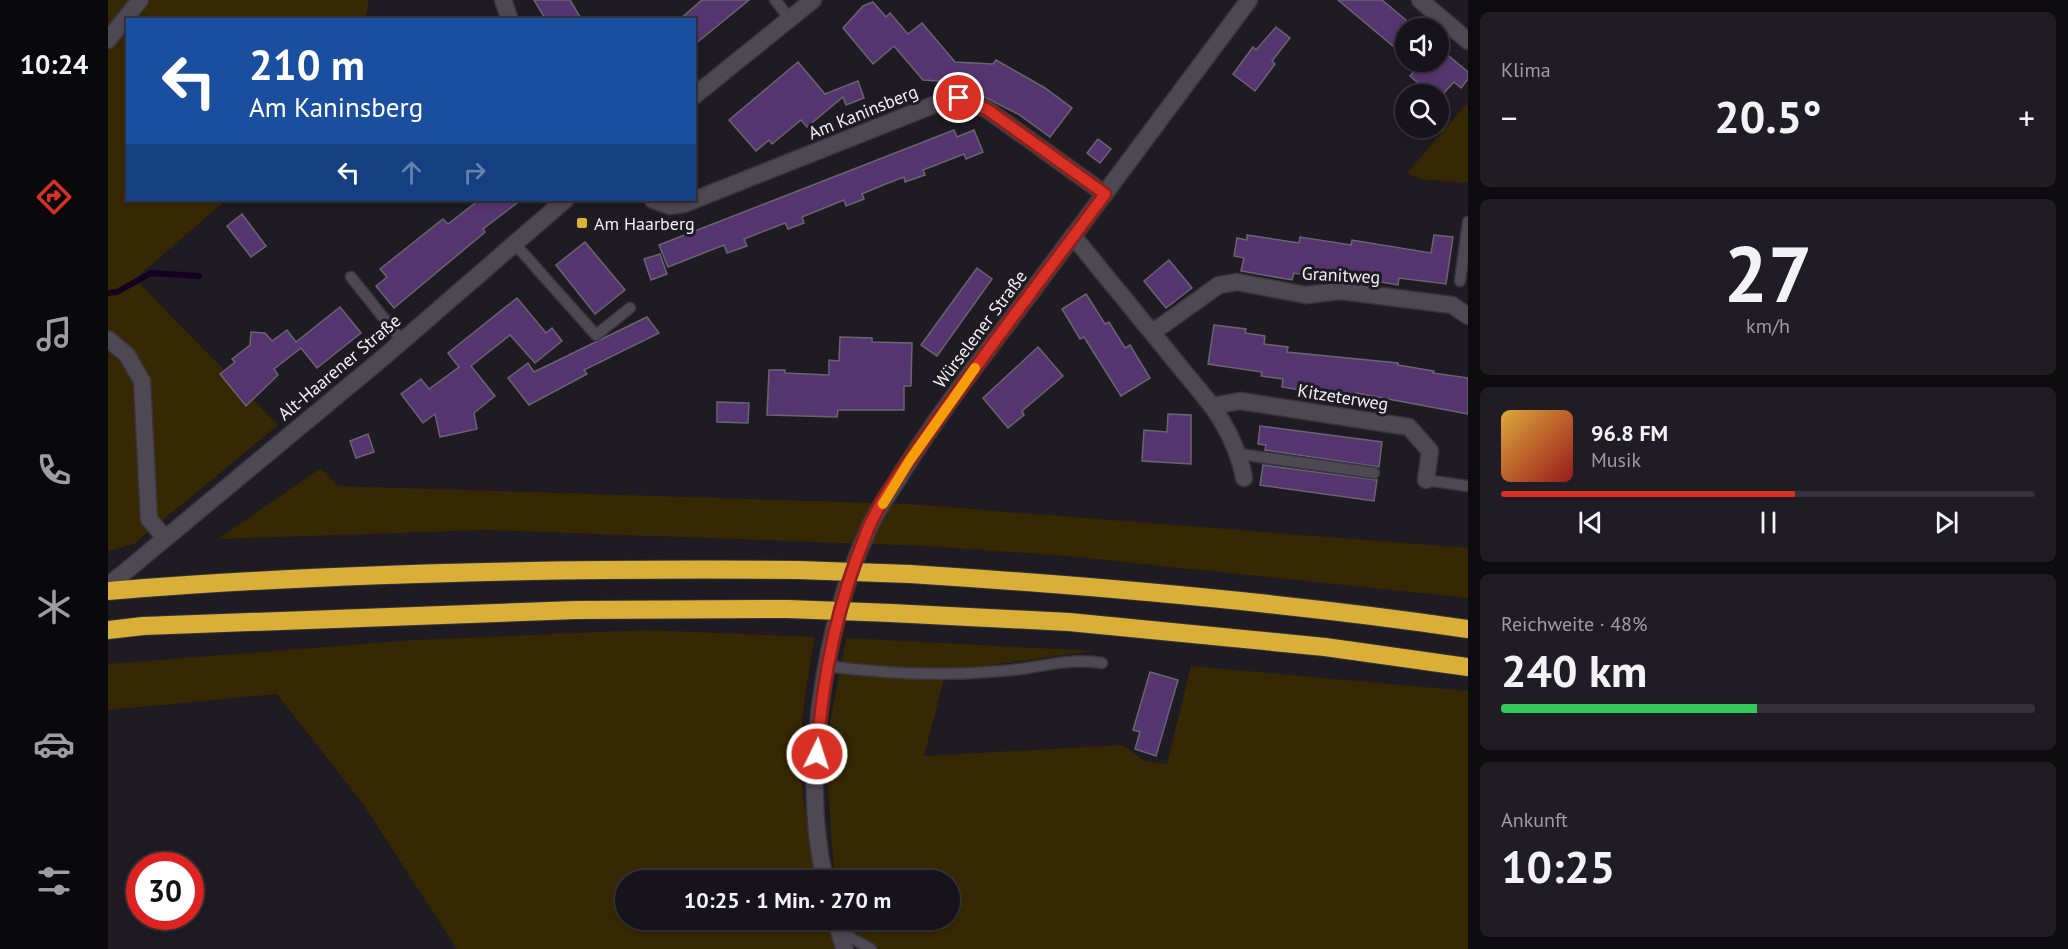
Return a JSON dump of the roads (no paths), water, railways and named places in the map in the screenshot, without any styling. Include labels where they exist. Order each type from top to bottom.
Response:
[{"type":"highway","points":[[108,588],[531,570],[798,570],[1078,584],[1314,607],[1468,629]]},
{"type":"highway","points":[[108,630],[143,626],[576,610],[788,609],[1081,623],[1325,646],[1468,667]]},
{"type":"street","points":[[108,40],[140,0]]},
{"type":"street","points":[[503,0],[509,18]]},
{"type":"street","points":[[696,94],[813,0]]},
{"type":"street","name":"Würselener Straße","points":[[823,870],[817,847],[817,754],[820,706],[843,599],[869,527],[910,460],[960,388],[1249,0]]},
{"type":"street","points":[[1420,0],[1468,41]]},
{"type":"street","name":"Am Kaninsberg","points":[[696,199],[941,102],[959,98],[988,110],[1105,194]]},
{"type":"street","name":"Alt-Haarener Straße","points":[[108,588],[136,562],[402,341],[564,201]]},
{"type":"street","name":"Am Kaninsberg","points":[[656,201],[670,206],[692,201]]},
{"type":"street","points":[[1073,236],[1153,332],[1225,424],[1239,454],[1244,478]]},
{"type":"street","name":"Granitweg","points":[[1153,332],[1219,285],[1237,282],[1306,295],[1341,291],[1452,305],[1468,316]]},
{"type":"street","points":[[108,339],[127,355],[142,381],[149,519],[165,538]]},
{"type":"street","name":"Kitzeterweg","points":[[1212,406],[1240,401],[1408,427],[1430,451],[1426,480]]},
{"type":"street","points":[[838,930],[844,949]]},
{"type":"lane","points":[[774,0],[790,19]]},
{"type":"lane","points":[[1460,281],[1468,222]]},
{"type":"lane","points":[[514,243],[596,335],[630,308]]},
{"type":"lane","points":[[351,277],[402,341]]},
{"type":"lane","points":[[1239,454],[1374,473]]},
{"type":"lane","points":[[1426,480],[1468,486]]},
{"type":"lane","points":[[827,666],[876,673],[943,675],[1004,671],[1086,660],[1102,663]]},
{"type":"lane","points":[[843,930],[871,949]]},
{"type":"waterway","points":[[108,293],[117,292],[151,273],[199,276]]},
{"type":"place","name":"Am Haarberg","points":[[582,223]]}]
